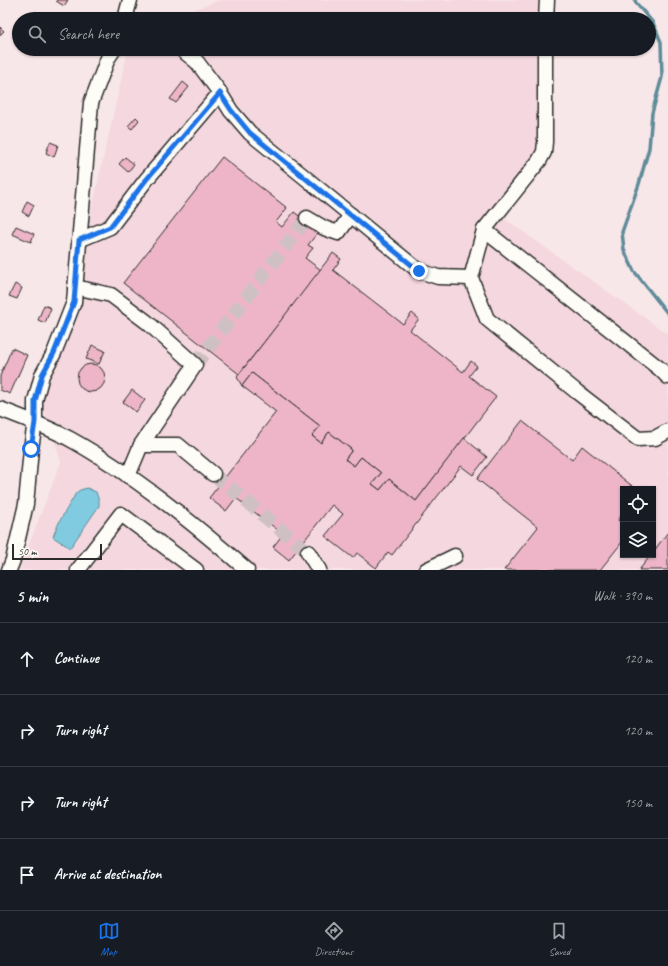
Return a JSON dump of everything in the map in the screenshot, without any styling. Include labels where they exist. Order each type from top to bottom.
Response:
[{"type":"street","points":[[127,12],[130,0]]},
{"type":"street","points":[[546,0],[546,12]]},
{"type":"street","points":[[9,570],[13,560],[26,504],[35,422],[35,401],[42,375],[54,353],[74,302],[91,103],[109,56]]},
{"type":"street","points":[[189,56],[196,62],[250,133],[419,271],[438,277],[470,278]]},
{"type":"street","points":[[545,56],[544,152],[534,168],[484,230],[470,278],[486,319],[577,392],[638,439],[655,438],[668,431]]},
{"type":"street","points":[[79,240],[110,227],[146,180],[220,93]]},
{"type":"street","points":[[307,218],[324,228],[338,233],[351,215]]},
{"type":"street","points":[[484,230],[660,369],[668,377]]},
{"type":"street","points":[[75,287],[111,295],[146,322],[195,365],[142,445],[128,476]]},
{"type":"street","points":[[0,409],[35,422],[69,439],[104,460],[128,476],[213,540],[247,570]]},
{"type":"street","points":[[142,445],[178,445],[213,474]]},
{"type":"street","points":[[78,570],[121,514],[196,570]]},
{"type":"street","points":[[308,552],[319,570]]},
{"type":"street","points":[[426,570],[455,556]]},
{"type":"shaded area","points":[[220,0],[546,0],[545,12],[188,12]]},
{"type":"shaded area","points":[[126,56],[544,56],[542,157],[498,214],[668,334],[668,570],[19,570],[61,462],[38,390],[65,326]]},
{"type":"water","points":[[87,488],[96,492],[99,506],[70,548],[53,537],[60,520],[76,493]]},
{"type":"building","points":[[68,0],[64,6],[56,1]]},
{"type":"building","points":[[0,27],[4,31],[0,35]]},
{"type":"building","points":[[183,82],[189,87],[176,103],[170,99]]},
{"type":"building","points":[[136,117],[139,120],[132,129],[128,126]]},
{"type":"building","points":[[50,142],[58,145],[54,157],[46,153]]},
{"type":"building","points":[[125,157],[134,164],[128,172],[119,164]]},
{"type":"building","points":[[222,157],[287,208],[276,222],[282,227],[294,212],[319,231],[308,245],[313,248],[305,258],[321,270],[239,374],[123,283]]},
{"type":"building","points":[[27,201],[34,205],[29,216],[22,212]]},
{"type":"building","points":[[16,226],[34,234],[31,242],[12,234]]},
{"type":"building","points":[[333,253],[341,259],[333,270],[403,324],[412,313],[419,319],[410,330],[463,372],[471,361],[477,366],[469,376],[496,397],[416,501],[389,479],[380,490],[372,484],[381,473],[361,457],[354,466],[345,459],[352,450],[329,432],[321,443],[312,436],[320,426],[252,373],[242,386],[237,377]]},
{"type":"building","points":[[15,284],[22,288],[17,299],[9,296]]},
{"type":"building","points":[[44,305],[51,308],[45,323],[38,320]]},
{"type":"building","points":[[92,345],[105,351],[99,364],[86,359]]},
{"type":"building","points":[[12,348],[27,355],[10,394],[0,390],[0,376]]},
{"type":"building","points":[[91,364],[101,368],[105,378],[101,388],[91,392],[81,388],[77,378],[81,368]]},
{"type":"building","points":[[252,373],[320,426],[312,436],[321,443],[329,432],[352,450],[345,459],[354,466],[361,457],[381,473],[372,484],[380,490],[389,479],[416,501],[464,438],[487,457],[473,475],[461,466],[392,555],[388,552],[376,568],[357,553],[353,558],[325,536],[343,514],[332,505],[289,560],[273,547],[283,534],[236,498],[226,511],[209,498],[276,412],[242,386]]},
{"type":"building","points":[[132,390],[145,400],[136,412],[123,402]]},
{"type":"building","points":[[522,421],[572,460],[582,446],[632,486],[620,486],[620,517],[618,520],[620,522],[620,545],[600,570],[504,570],[538,527],[477,479]]},
{"type":"building","points":[[668,532],[668,570],[639,570],[649,558],[656,558],[656,548]]},
{"type":"waterway","points":[[635,0],[644,12]]},
{"type":"waterway","points":[[656,30],[661,42],[662,77],[652,113],[649,148],[639,184],[622,232],[624,250],[634,271],[668,314]]},
{"type":"tunnel","points":[[195,365],[307,218]]},
{"type":"tunnel","points":[[213,474],[308,552]]},
{"type":"route","points":[[31,449],[35,422],[35,401],[42,375],[54,353],[74,302],[79,240],[110,227],[146,180],[220,93],[231,110],[250,133],[419,271]]}]
